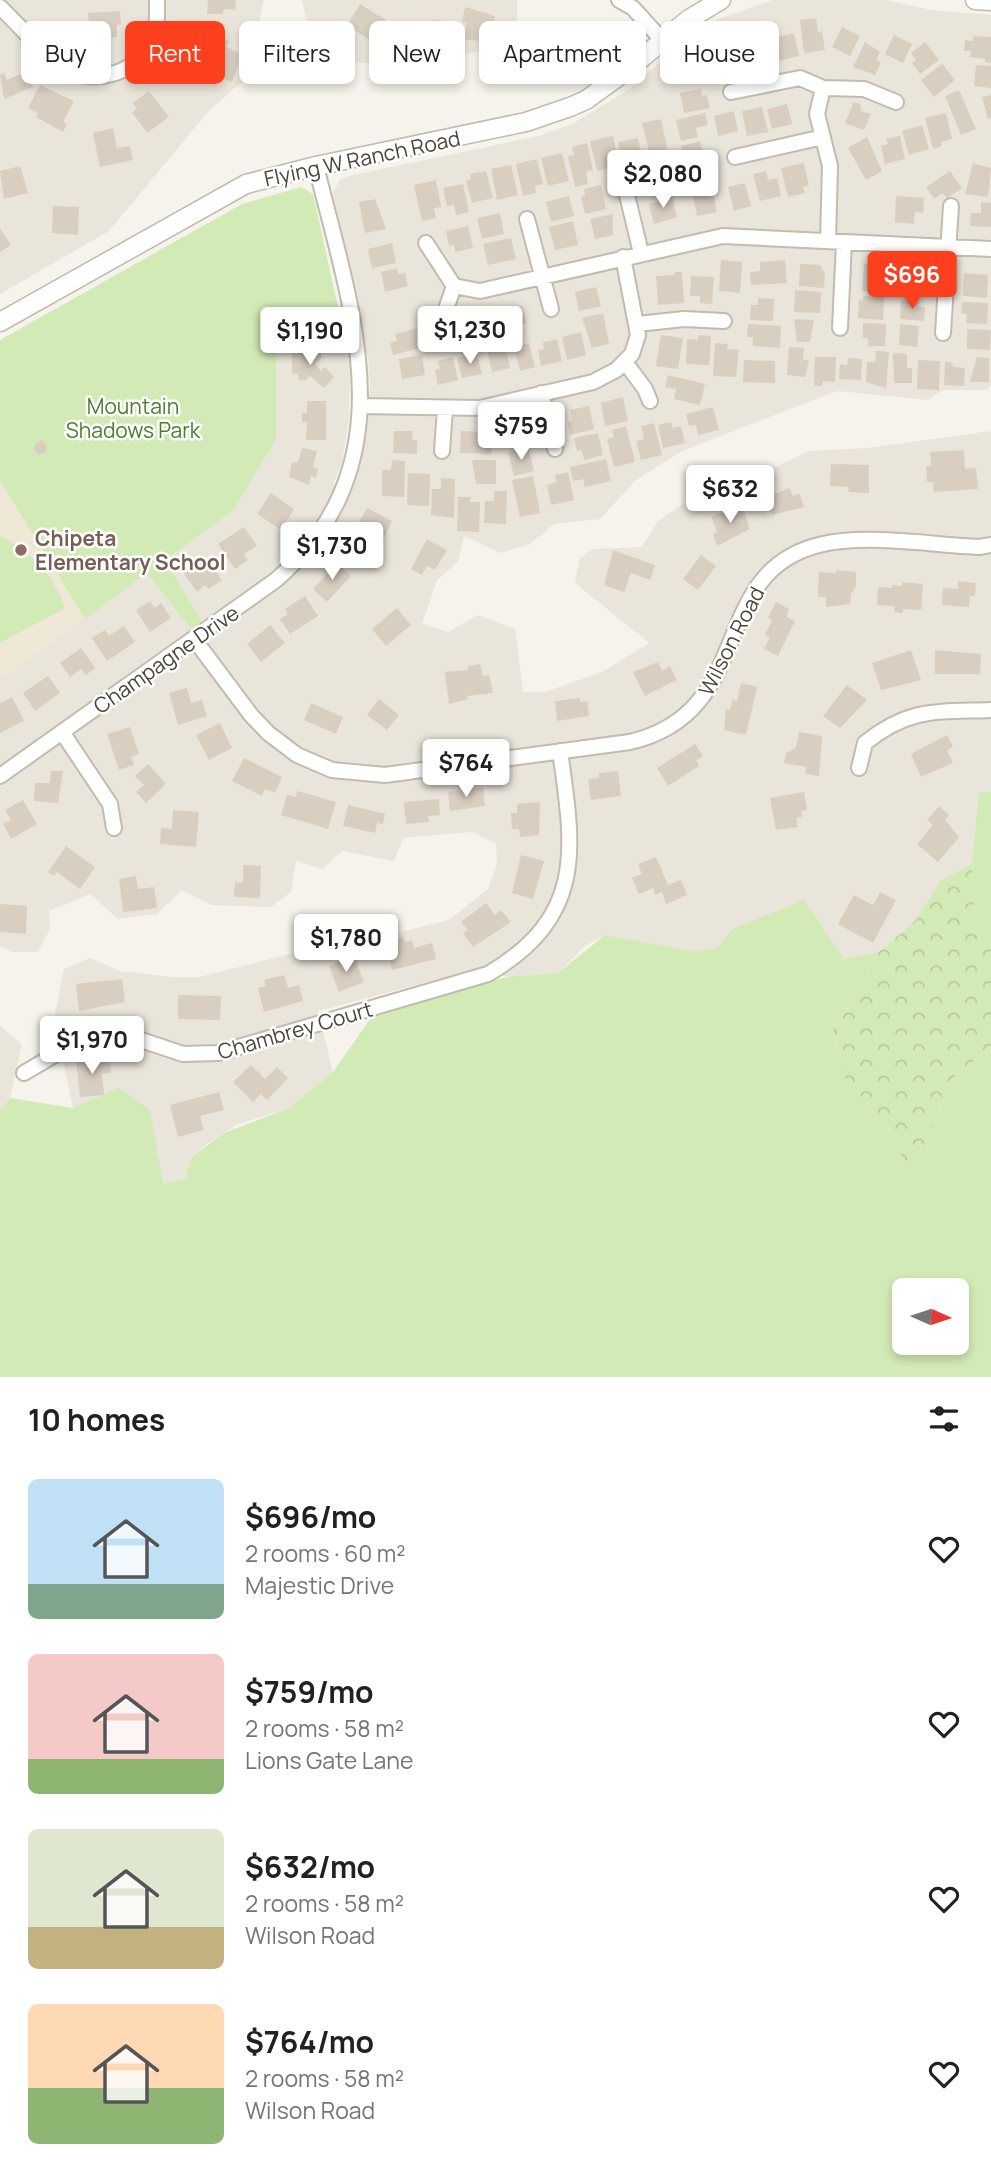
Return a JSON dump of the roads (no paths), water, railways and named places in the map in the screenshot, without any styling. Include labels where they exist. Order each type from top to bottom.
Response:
[{"type":"street","points":[[0,6],[63,67],[93,77],[122,71],[145,54],[158,23],[157,0]]},
{"type":"street","points":[[619,0],[633,9],[660,38]]},
{"type":"street","name":"Flying W Ranch Road","points":[[690,21],[721,0]]},
{"type":"street","points":[[975,0],[991,1]]},
{"type":"street","name":"Flying W Ranch Road","points":[[0,322],[246,184],[316,166],[545,117],[586,100],[660,42]]},
{"type":"street","points":[[731,92],[800,78],[823,88],[864,89],[895,102]]},
{"type":"street","points":[[823,88],[817,114],[832,183],[828,241]]},
{"type":"street","points":[[736,158],[823,137]]},
{"type":"street","name":"Champagne Drive","points":[[0,776],[276,580],[320,534],[348,476],[360,429],[361,383],[355,334],[316,166]]},
{"type":"street","points":[[627,195],[641,253]]},
{"type":"street","points":[[943,333],[951,206]]},
{"type":"street","points":[[527,219],[551,309]]},
{"type":"street","points":[[426,243],[454,286],[480,291],[723,236],[991,249]]},
{"type":"street","points":[[840,328],[844,242]]},
{"type":"street","points":[[361,406],[481,408],[593,382],[616,370],[625,362],[636,343],[637,324],[623,257]]},
{"type":"street","points":[[445,335],[445,317],[454,286]]},
{"type":"street","points":[[637,324],[684,319],[724,321]]},
{"type":"street","points":[[625,362],[645,389],[650,401]]},
{"type":"street","points":[[541,393],[555,449]]},
{"type":"street","points":[[442,452],[445,409]]},
{"type":"street","name":"Wilson Road","points":[[194,639],[251,715],[268,733],[297,755],[332,770],[385,775],[649,738],[688,715],[700,703],[716,676],[754,590],[774,566],[787,557],[818,545],[836,541],[979,547],[991,545]]},
{"type":"street","points":[[859,768],[865,743],[897,720],[927,711],[991,710]]},
{"type":"street","points":[[62,732],[110,804],[114,828]]},
{"type":"street","name":"Chambrey Court","points":[[24,1073],[68,1047],[103,1035],[135,1038],[183,1054],[218,1053],[488,974],[508,962],[523,950],[549,919],[565,883],[571,837],[560,751]]},
{"type":"place","name":"Chipeta Elementary School","points":[[21,550]]},
{"type":"park label","name":"Mountain Shadows Park","points":[[133,418]]}]
